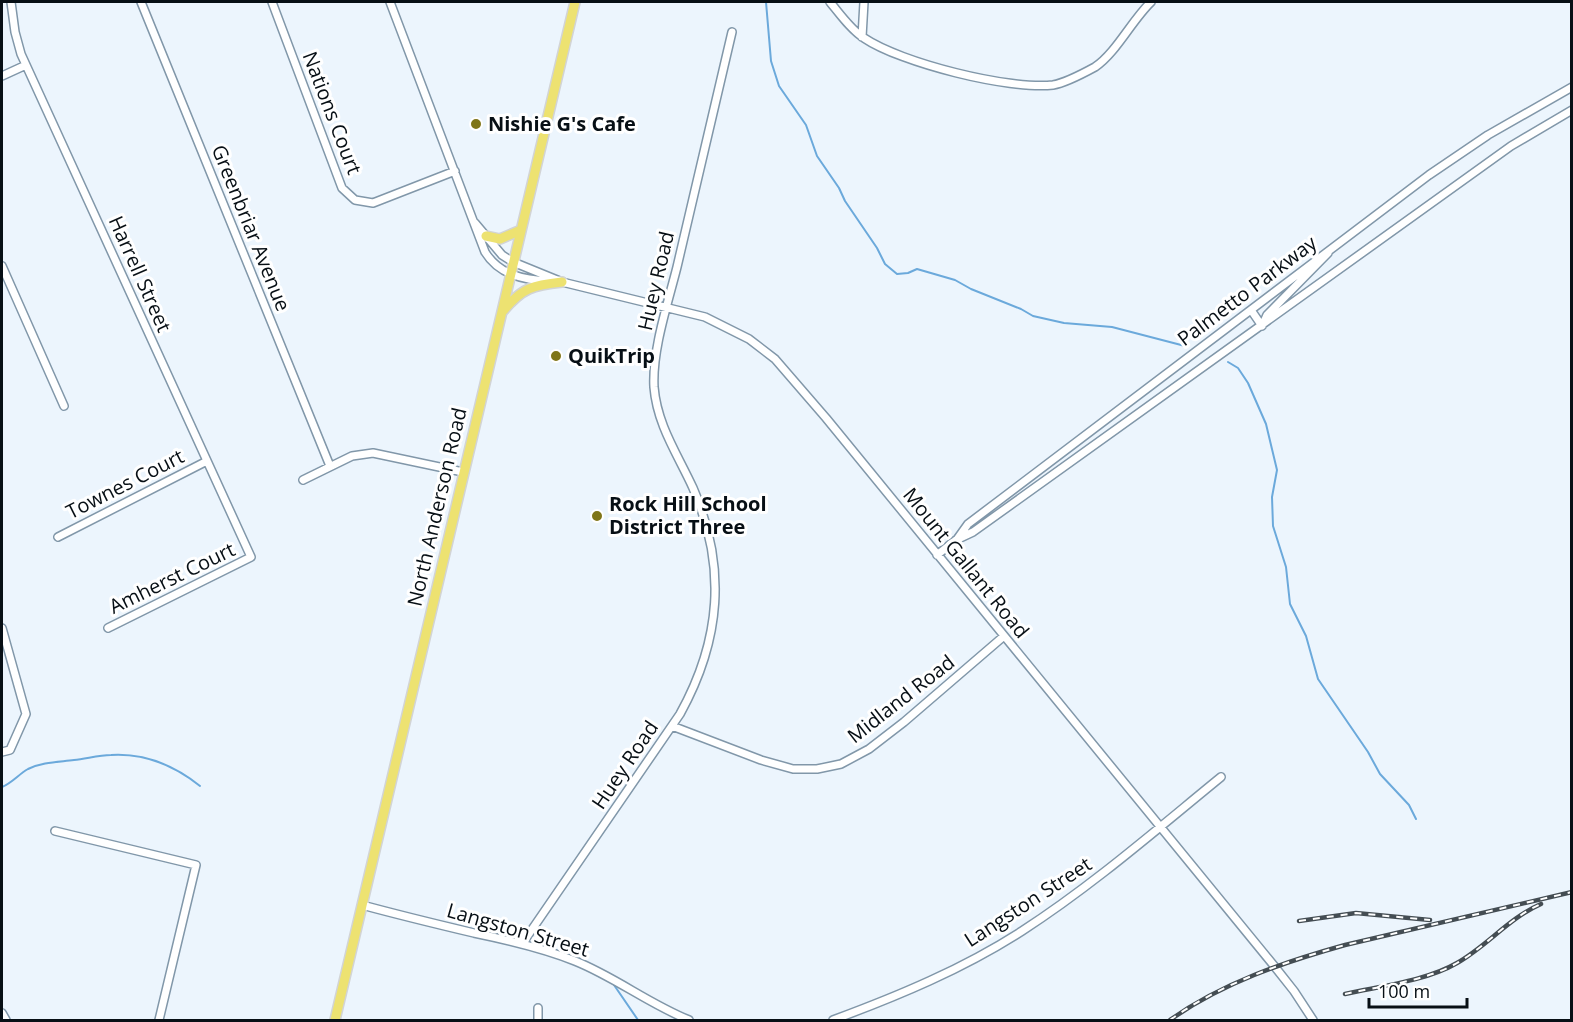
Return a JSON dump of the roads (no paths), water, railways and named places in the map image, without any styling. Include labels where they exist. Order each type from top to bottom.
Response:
[{"type":"main road","name":"North Anderson Road","points":[[334,1020],[574,2]]},
{"type":"main road","points":[[486,236],[500,239],[520,230]]},
{"type":"main road","points":[[501,313],[511,300],[528,288],[562,282]]},
{"type":"street","name":"Harrell Street","points":[[10,2],[15,32],[26,64],[251,557]]},
{"type":"street","name":"Greenbriar Avenue","points":[[141,2],[330,466]]},
{"type":"street","name":"Nations Court","points":[[272,2],[342,188],[355,200],[373,204],[455,171]]},
{"type":"street","name":"Mount Gallant Road","points":[[390,2],[489,258],[499,268],[510,274],[536,280],[562,282]]},
{"type":"street","points":[[830,2],[862,37],[886,51],[992,81],[1030,86],[1055,84],[1095,66],[1107,56],[1139,13],[1151,2]]},
{"type":"street","points":[[862,37],[864,2]]},
{"type":"street","name":"Huey Road","points":[[522,944],[672,726],[694,688],[709,645],[716,578],[710,535],[693,488],[660,420],[654,386],[661,327],[732,32]]},
{"type":"street","points":[[2,76],[26,64]]},
{"type":"street","name":"Palmetto Parkway","points":[[957,540],[968,524],[1429,175],[1572,87]]},
{"type":"street","name":"Palmetto Parkway","points":[[937,555],[957,540],[973,532],[1262,326],[1510,146],[1572,110]]},
{"type":"street","name":"Mount Gallant Road","points":[[475,223],[502,255],[513,262],[562,282],[705,317],[749,339],[775,359],[826,418],[1275,967],[1313,1020]]},
{"type":"street","points":[[1262,326],[1267,315],[1323,261],[1332,248]]},
{"type":"street","points":[[2,266],[64,405]]},
{"type":"street","points":[[1251,310],[1262,326]]},
{"type":"street","points":[[303,480],[352,456],[373,453],[463,472]]},
{"type":"street","name":"Townes Court","points":[[58,537],[207,461]]},
{"type":"street","name":"Amherst Court","points":[[108,628],[251,557]]},
{"type":"street","points":[[2,628],[26,714],[10,750],[2,752]]},
{"type":"street","name":"Midland Road","points":[[672,726],[761,760],[794,769],[817,769],[842,764],[869,749],[895,729],[1004,636]]},
{"type":"street","name":"Langston Street","points":[[833,1020],[914,988],[1021,932],[1069,900],[1221,777]]},
{"type":"street","points":[[55,831],[196,865],[159,1020]]},
{"type":"street","name":"Langston Street","points":[[362,905],[522,944],[574,960],[607,975],[689,1020]]},
{"type":"street","points":[[538,1008],[538,1020]]},
{"type":"street","points":[[2,1013],[6,1020]]},
{"type":"waterway","points":[[766,2],[771,61],[779,86],[806,125],[817,156],[845,201],[877,248],[885,264],[897,274],[917,269],[955,280],[1033,316],[1064,323],[1112,327],[1185,346]]},
{"type":"waterway","points":[[1228,362],[1238,368],[1248,383],[1266,424],[1277,470],[1272,497],[1273,526],[1286,567],[1290,604],[1306,636],[1318,679],[1368,752],[1380,774],[1409,805],[1416,819]]},
{"type":"waterway","points":[[2,787],[28,769],[39,765],[123,755],[158,762],[180,772],[200,786]]},
{"type":"waterway","points":[[614,985],[638,1020]]},
{"type":"railway","points":[[1170,1020],[1232,984],[1299,959],[1345,945],[1572,892]]},
{"type":"railway","points":[[1345,994],[1403,982],[1445,969],[1468,956],[1519,917],[1541,904]]},
{"type":"railway","points":[[1299,921],[1356,913],[1430,920]]},
{"type":"place","name":"Nishie G's Cafe","points":[[476,124]]},
{"type":"place","name":"QuikTrip","points":[[556,356]]},
{"type":"place","name":"Rock Hill School District Three","points":[[597,516]]}]
